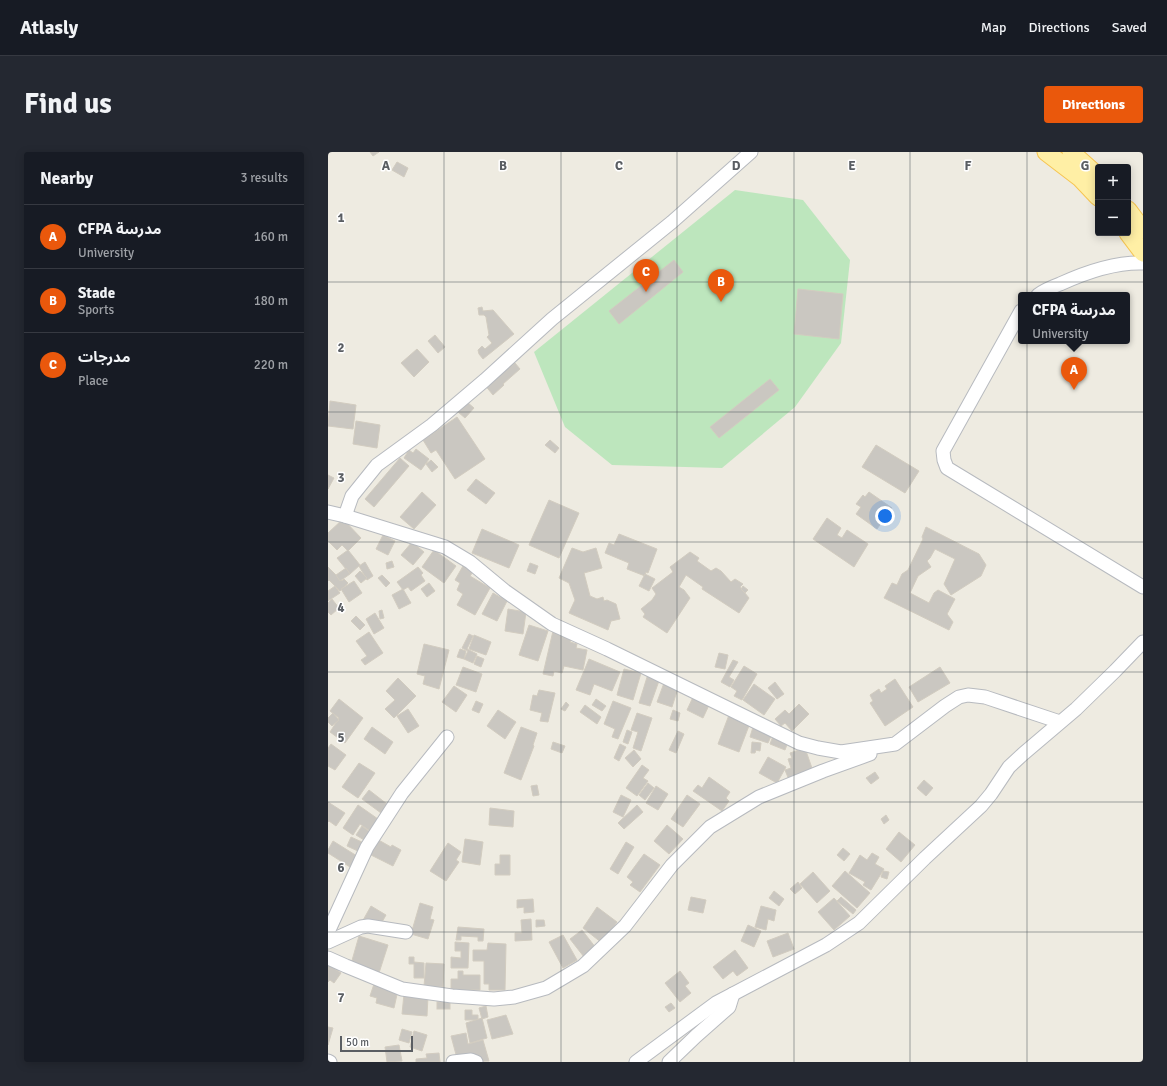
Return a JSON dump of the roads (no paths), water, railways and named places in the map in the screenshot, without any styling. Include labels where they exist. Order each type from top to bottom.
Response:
[{"type":"main road","points":[[1046,152],[1080,178],[1095,194]]},
{"type":"main road","points":[[1071,152],[1095,173]]},
{"type":"main road","points":[[1131,214],[1143,230]]},
{"type":"main road","points":[[1130,236],[1143,253]]},
{"type":"street","points":[[345,516],[352,496],[377,465],[432,425],[485,380],[552,319],[672,222],[751,152]]},
{"type":"street","points":[[1044,292],[1066,281],[1102,268],[1133,262],[1143,262]]},
{"type":"street","points":[[1018,316],[943,451],[947,468],[1143,587]]},
{"type":"street","points":[[328,512],[445,547],[470,562],[505,591],[552,624],[629,659],[799,743],[841,752],[896,744]]},
{"type":"street","points":[[636,1062],[716,1003],[826,945],[859,923],[925,858],[981,806],[992,794],[1009,767],[1076,709],[1143,642]]},
{"type":"street","points":[[328,958],[402,989],[452,996],[494,999],[514,997],[546,988],[583,966],[625,926],[672,865],[710,827],[759,797],[896,744],[959,697],[968,695],[985,697],[1060,722]]},
{"type":"street","points":[[328,932],[367,847],[402,793],[447,737]]},
{"type":"street","points":[[328,942],[361,927],[368,926],[406,932]]},
{"type":"street","points":[[669,1062],[729,1007],[733,994]]},
{"type":"street","points":[[453,1062],[471,1060],[476,1062]]},
{"type":"place","name":"مدرجات","points":[[646,292]]},
{"type":"place","name":"Stade","points":[[721,302]]},
{"type":"place","name":"CFPA مدرسة","points":[[1074,390]]}]
